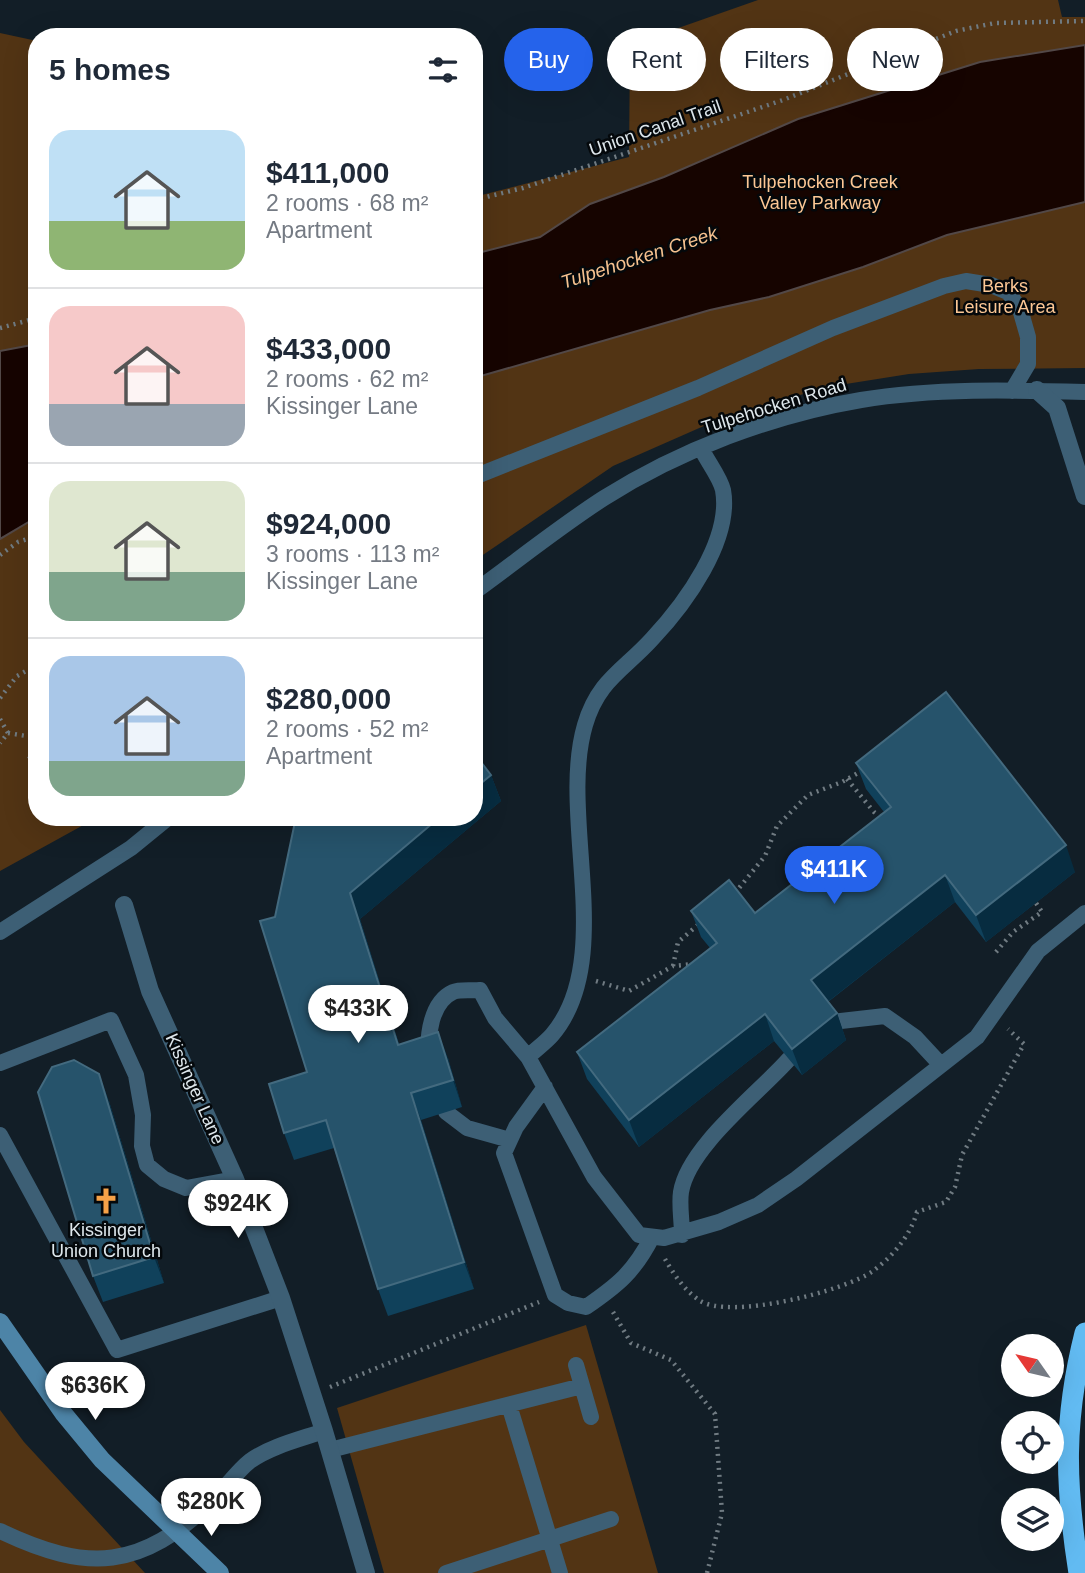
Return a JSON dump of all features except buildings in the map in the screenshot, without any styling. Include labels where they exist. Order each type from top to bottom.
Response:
[{"type":"highway","points":[[1078,1573],[1068,1501],[1068,1436],[1074,1381],[1085,1333]]},
{"type":"highway","points":[[1078,1573],[1085,1564]]},
{"type":"street","points":[[1037,390],[1057,408],[1085,496]]},
{"type":"street","name":"Kissinger Lane","points":[[124,905],[150,991],[235,1178],[281,1298],[313,1394],[366,1573]]},
{"type":"street","points":[[0,1322],[64,1414],[95,1451],[220,1573]]},
{"type":"lane","points":[[483,473],[698,388],[832,328],[944,286],[966,282],[991,285],[1008,292],[1020,309],[1028,337],[1028,364],[1012,391]]},
{"type":"lane","name":"Tulpehocken Road","points":[[483,585],[604,498],[701,448],[758,427],[862,400],[1012,391],[1085,391]]},
{"type":"lane","points":[[528,1057],[552,1035],[574,992],[578,976],[583,887],[576,767],[585,724],[598,692],[616,670],[652,640],[687,597],[716,544],[724,519],[722,488],[701,448]]},
{"type":"lane","points":[[0,933],[131,848],[158,826]]},
{"type":"lane","points":[[429,1064],[427,1032],[442,1002],[453,992],[480,990],[495,1018],[528,1057],[594,1177],[639,1235],[682,1235],[758,1205],[942,1065],[977,1037],[1038,951],[1085,913]]},
{"type":"lane","points":[[832,1022],[885,1016],[915,1037],[942,1065]]},
{"type":"lane","points":[[0,1063],[111,1020],[136,1075],[143,1115],[142,1146],[147,1165],[164,1179],[186,1188],[235,1178]]},
{"type":"lane","points":[[682,1235],[681,1191],[690,1169],[707,1144],[789,1059]]},
{"type":"lane","points":[[545,1087],[504,1153],[555,1295],[568,1303],[586,1307],[625,1279],[639,1262],[652,1237]]},
{"type":"lane","points":[[446,1112],[467,1128],[510,1140]]},
{"type":"lane","points":[[0,1135],[117,1350],[281,1298]]},
{"type":"lane","points":[[576,1365],[591,1417]]},
{"type":"lane","points":[[330,1450],[582,1386]]},
{"type":"lane","points":[[509,1405],[561,1573]]},
{"type":"lane","points":[[0,1531],[25,1547],[63,1561],[98,1567],[130,1561],[175,1531],[211,1502],[251,1461],[324,1430]]},
{"type":"lane","points":[[446,1573],[611,1520]]},
{"type":"path","name":"Union Canal Trail","points":[[483,198],[523,188],[783,100],[956,31],[995,23],[1085,21]]},
{"type":"path","points":[[0,328],[28,320]]},
{"type":"path","points":[[0,555],[18,542],[28,539]]},
{"type":"path","points":[[0,698],[17,676],[28,670]]},
{"type":"path","points":[[0,719],[8,733]]},
{"type":"path","points":[[8,733],[28,735]]},
{"type":"path","points":[[0,743],[8,733]]},
{"type":"path","points":[[725,902],[744,886],[765,856],[777,826],[807,794],[847,779],[870,766]]},
{"type":"path","points":[[847,779],[874,813],[893,824]]},
{"type":"path","points":[[996,952],[1013,932],[1042,912],[1036,903]]},
{"type":"path","points":[[673,966],[678,942],[706,918]]},
{"type":"path","points":[[578,976],[629,991],[673,966],[697,964]]},
{"type":"path","points":[[652,1237],[674,1275],[700,1301],[731,1310],[814,1295],[871,1272],[899,1248],[917,1212],[946,1202],[955,1187],[962,1155],[1024,1044],[994,1015]]},
{"type":"path","points":[[313,1394],[555,1295]]},
{"type":"path","points":[[603,1295],[631,1343],[671,1360],[715,1414],[722,1513],[707,1573]]},
{"type":"green space","name":"Tulpehocken Creek Valley Parkway","points":[[758,0],[1058,0],[1062,17],[1085,17],[1085,368],[979,369],[909,374],[827,387],[722,418],[613,466],[483,555],[483,195],[629,157],[630,91],[706,91],[706,28],[678,28]]},
{"type":"green space","points":[[0,33],[28,39],[28,826],[82,826],[0,871]]},
{"type":"green space","points":[[586,1325],[658,1573],[384,1573],[337,1408]]},
{"type":"green space","points":[[0,1410],[24,1442],[145,1573],[0,1573]]},
{"type":"water","name":"Tulpehocken Creek","points":[[1085,45],[1085,202],[947,235],[863,267],[769,297],[710,310],[483,375],[483,252],[540,237],[590,204],[664,177],[798,119],[887,91],[943,91],[943,74],[980,62]]},
{"type":"water","points":[[28,346],[28,522],[0,539],[0,351]]},
{"type":"place","name":"Kissinger Union Church","points":[[106,1201]]},
{"type":"park label","name":"Berks Leisure Area","points":[[1005,296]]}]
